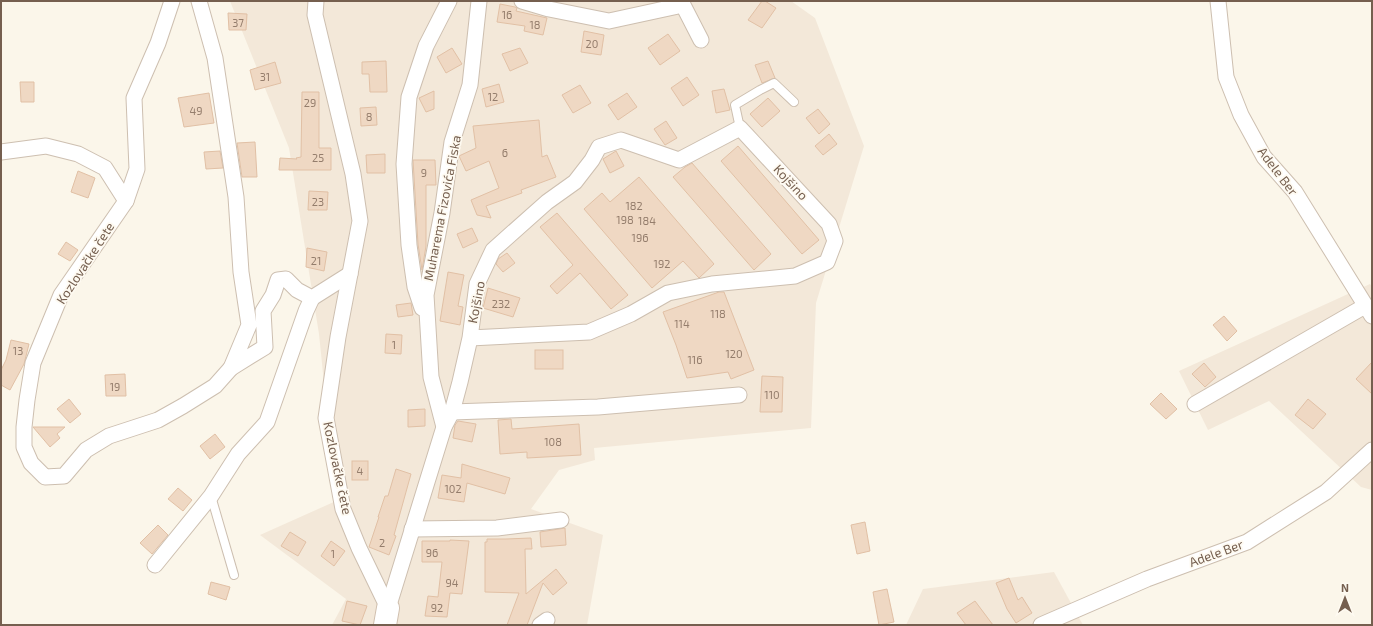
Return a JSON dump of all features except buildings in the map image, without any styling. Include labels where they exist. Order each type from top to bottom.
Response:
[{"type":"street","name":"Kozlovačke čete","points":[[172,1],[158,43],[134,98],[137,168],[126,202],[62,295],[34,363],[27,400],[24,427],[24,447],[31,463],[45,477],[64,476],[86,450],[109,436],[158,420],[215,386],[231,368],[265,347],[263,311],[274,295],[278,280],[286,279],[297,290],[312,298]]},
{"type":"street","name":"Kozlovačke čete","points":[[199,1],[215,58],[236,198],[241,272],[249,325],[231,368]]},
{"type":"street","name":"Kozlovačke čete","points":[[316,1],[315,15],[353,174],[360,221],[338,337],[326,418],[344,509],[386,616]]},
{"type":"street","name":"Muharema Fizovića Fiska","points":[[427,322],[415,287],[409,245],[404,164],[409,97],[426,46],[449,1]]},
{"type":"street","name":"Muharema Fizovića Fiska","points":[[444,427],[431,377],[426,295],[442,213],[452,142],[470,85],[479,1]]},
{"type":"street","points":[[522,1],[548,9],[609,20],[683,5],[701,40]]},
{"type":"street","name":"Adele Ber","points":[[1195,404],[1369,311],[1295,192],[1264,157],[1241,115],[1226,77],[1218,1]]},
{"type":"street","name":"Kojšino","points":[[386,616],[444,427],[452,412],[470,338],[477,284],[493,250],[547,202],[575,182],[592,160],[599,147],[621,140],[679,160],[740,128],[829,224],[836,241],[827,262],[795,276],[712,284],[668,293],[631,314],[589,332],[470,338]]},
{"type":"street","points":[[1,152],[46,146],[78,154],[105,168],[126,202]]},
{"type":"street","points":[[155,565],[211,496],[238,454],[267,422],[306,311],[312,298],[350,274]]},
{"type":"street","points":[[452,412],[598,407],[739,395]]},
{"type":"street","name":"Adele Ber","points":[[1041,625],[1147,579],[1247,542],[1326,492],[1372,450]]},
{"type":"street","points":[[412,529],[497,528],[561,520]]},
{"type":"lane","points":[[740,128],[735,105],[774,83],[794,102]]},
{"type":"lane","points":[[211,496],[234,575]]},
{"type":"shaded area","points":[[230,1],[791,1],[815,18],[864,146],[816,303],[811,428],[594,448],[595,460],[559,470],[531,509],[603,535],[587,625],[332,625],[346,599],[260,535],[336,501],[319,334],[289,148]]},
{"type":"shaded area","points":[[1370,284],[1372,287],[1372,490],[1361,487],[1269,401],[1208,430],[1179,371]]},
{"type":"shaded area","points":[[1054,572],[1083,625],[906,625],[923,589]]}]
